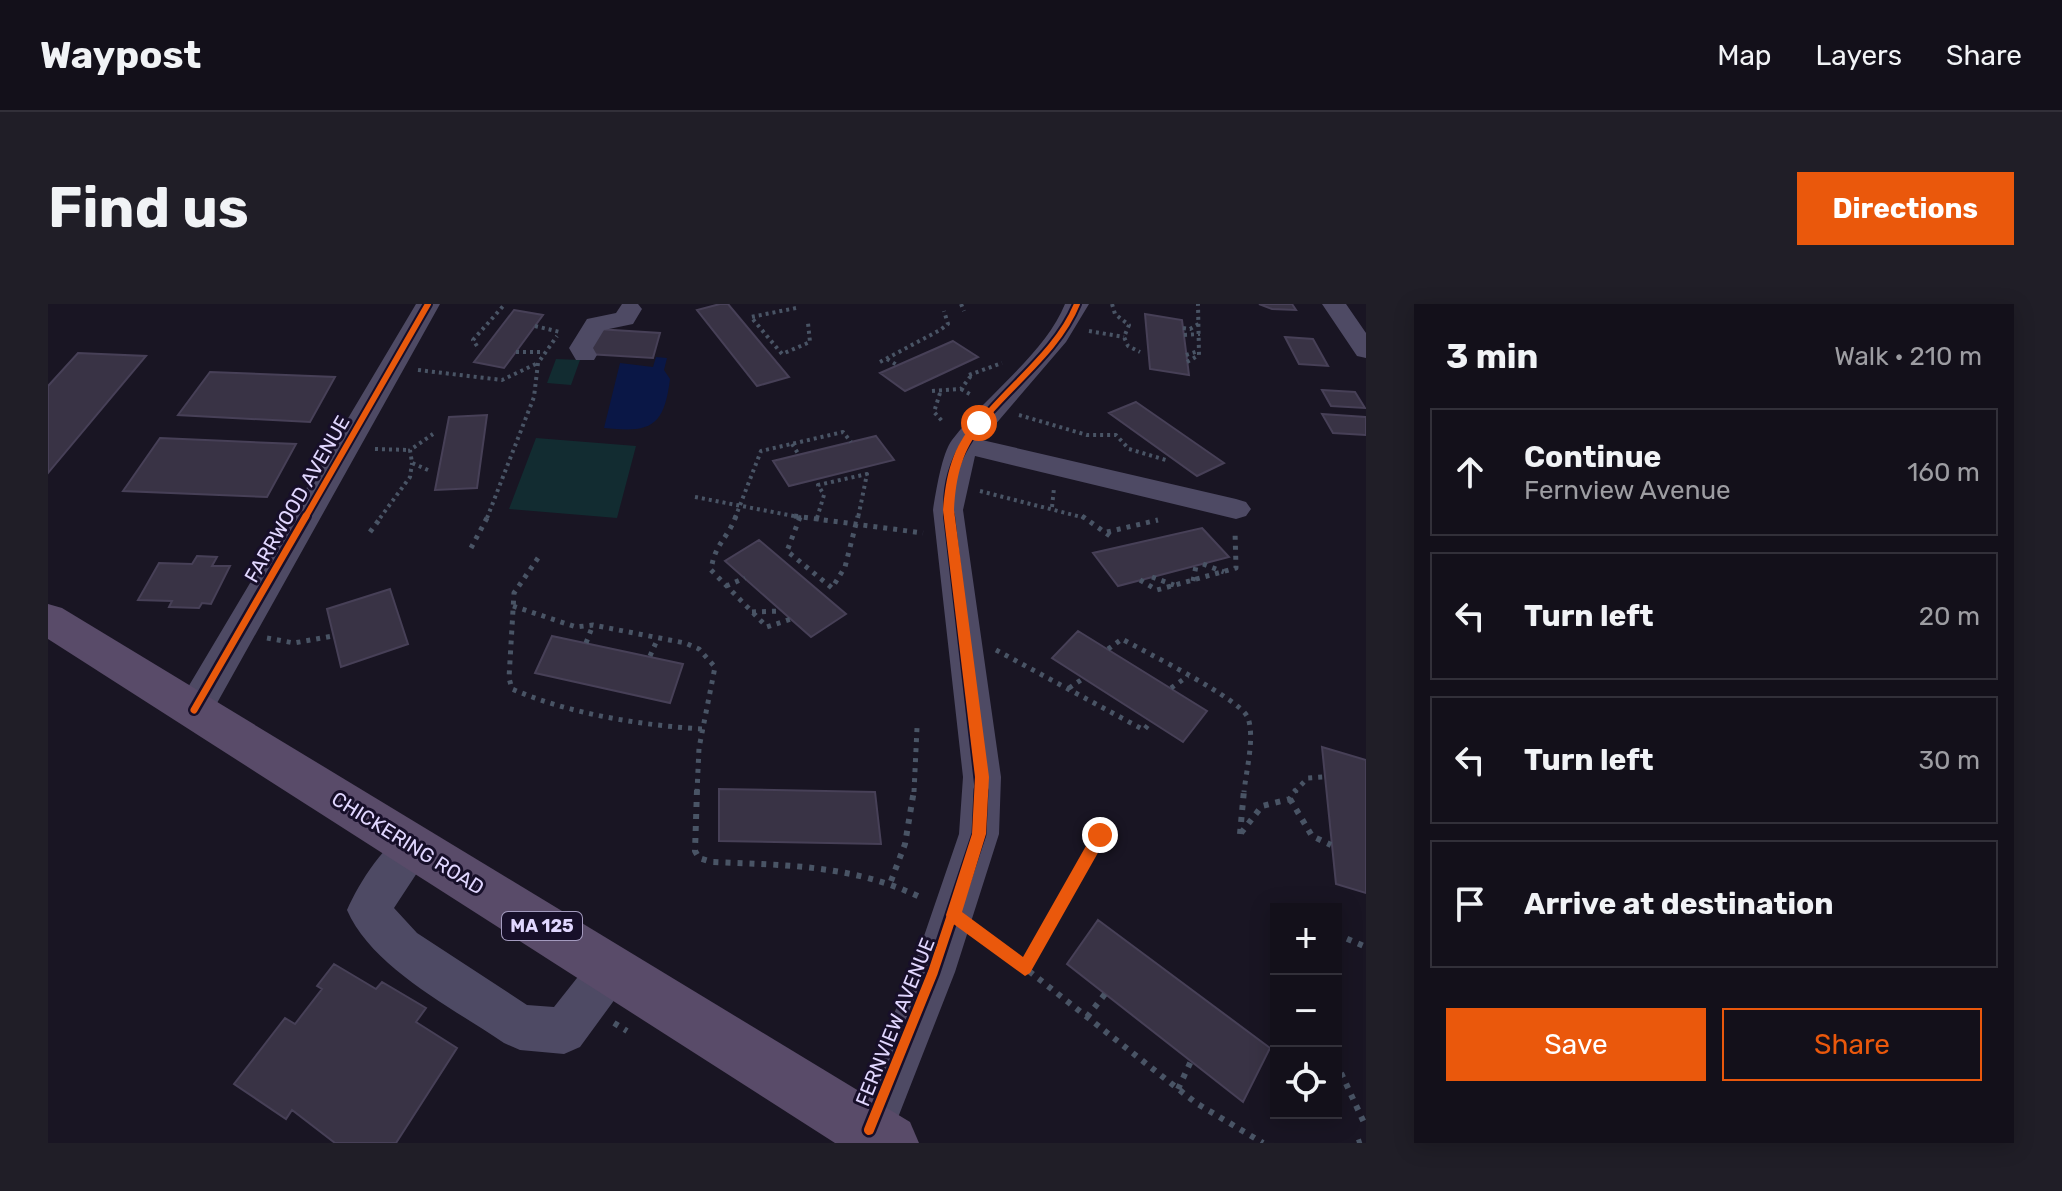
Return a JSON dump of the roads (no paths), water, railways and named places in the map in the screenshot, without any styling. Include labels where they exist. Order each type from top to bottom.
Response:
[{"type":"main road","name":"CHICKERING ROAD","points":[[48,619],[879,1136]]},
{"type":"street","name":"FARRWOOD AVENUE","points":[[194,710],[428,304]]},
{"type":"street","points":[[1334,304],[1366,351]]},
{"type":"street","points":[[585,355],[581,348],[595,324],[625,319],[630,309]]},
{"type":"street","name":"FERNVIEW AVENUE","points":[[879,1136],[979,834],[982,777],[951,535],[953,433],[996,406],[1072,314]]},
{"type":"street","points":[[953,433],[1234,509]]},
{"type":"street","points":[[414,847],[368,910],[402,948],[520,1027],[564,1031],[611,969]]}]
